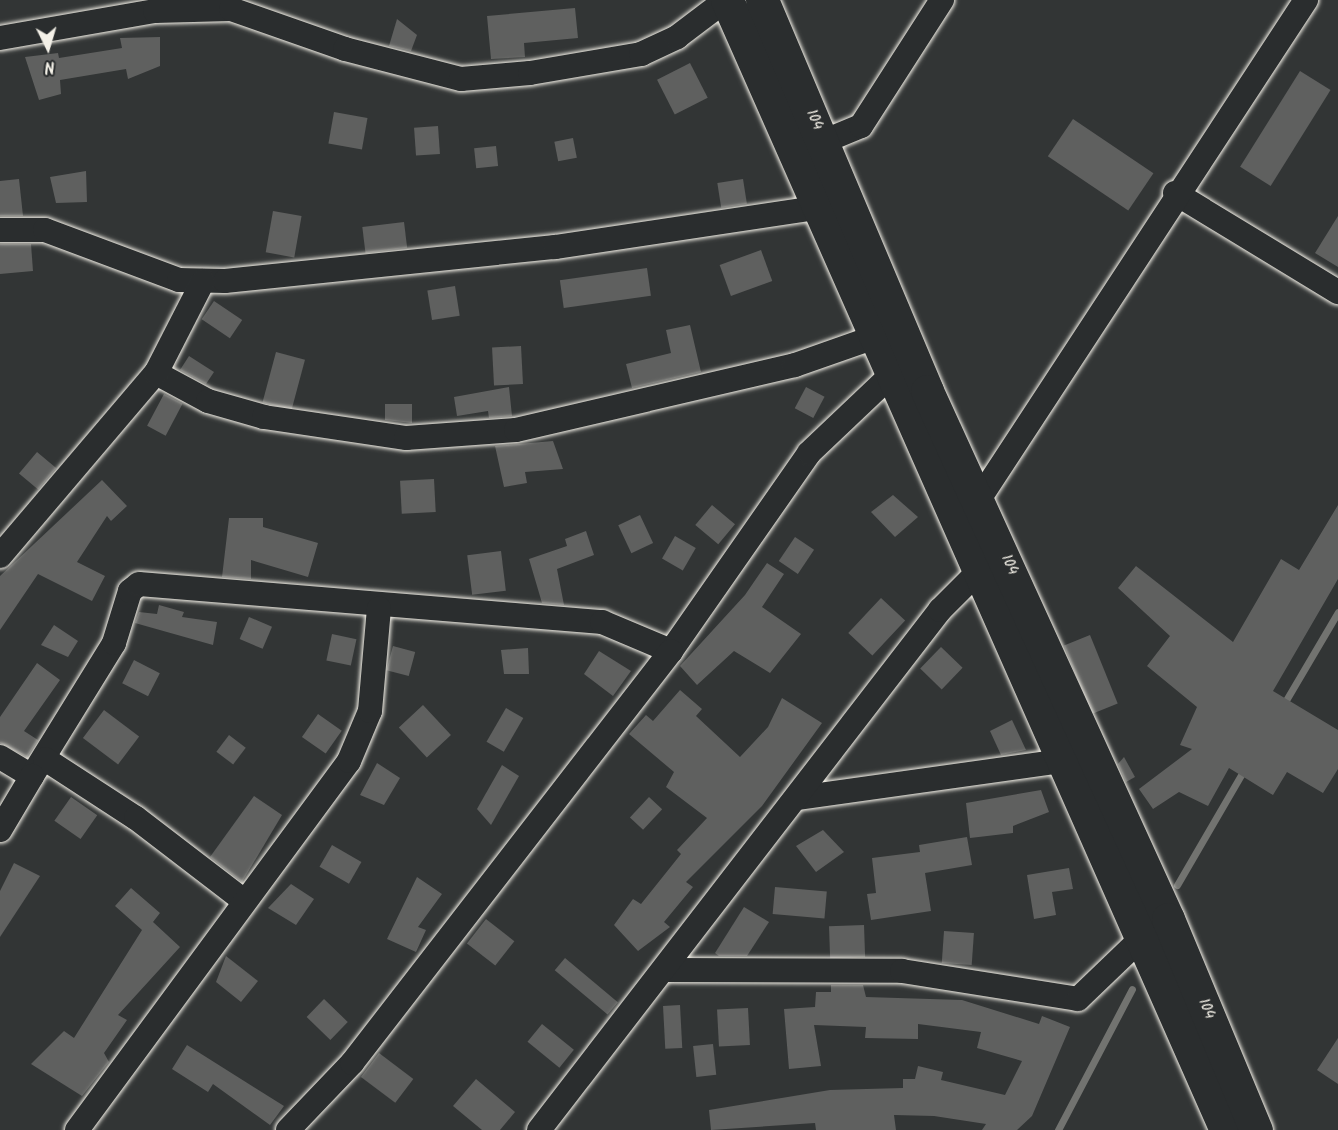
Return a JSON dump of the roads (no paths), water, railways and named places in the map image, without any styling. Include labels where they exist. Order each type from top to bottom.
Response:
[{"type":"street","points":[[0,38],[155,11],[231,9],[345,49],[461,79],[530,73],[641,54],[677,37],[726,0],[810,148],[816,208],[889,378],[961,531],[1061,761],[1154,927],[1226,1130]]},
{"type":"street","name":"104","points":[[762,0],[810,148],[978,498],[1154,927],[1256,1130]]},
{"type":"street","points":[[810,148],[861,126],[942,0]]},
{"type":"street","points":[[961,531],[978,498],[1175,193],[1306,0]]},
{"type":"street","points":[[1175,193],[1338,292]]},
{"type":"street","points":[[0,230],[45,230],[179,280],[203,281],[352,272],[816,208]]},
{"type":"street","points":[[0,556],[156,373],[203,281]]},
{"type":"street","points":[[156,373],[208,401],[264,417],[406,438],[516,430],[795,365],[872,338]]},
{"type":"street","points":[[288,1130],[352,1063],[671,651],[809,453],[889,378]]},
{"type":"street","points":[[538,1130],[666,970],[716,897],[798,798],[940,610],[978,572]]},
{"type":"street","points":[[0,830],[114,643],[130,591],[139,584],[379,608],[602,622],[671,651]]},
{"type":"street","points":[[77,1130],[363,735],[379,608]]},
{"type":"street","points":[[0,757],[39,767],[136,818],[244,901]]},
{"type":"street","points":[[798,798],[1061,761]]},
{"type":"street","points":[[666,970],[902,971],[1078,999],[1154,927]]},
{"type":"waterway","points":[[1282,707],[1338,612]]},
{"type":"waterway","points":[[1177,885],[1245,768]]},
{"type":"waterway","points":[[1058,1130],[1132,989]]}]
